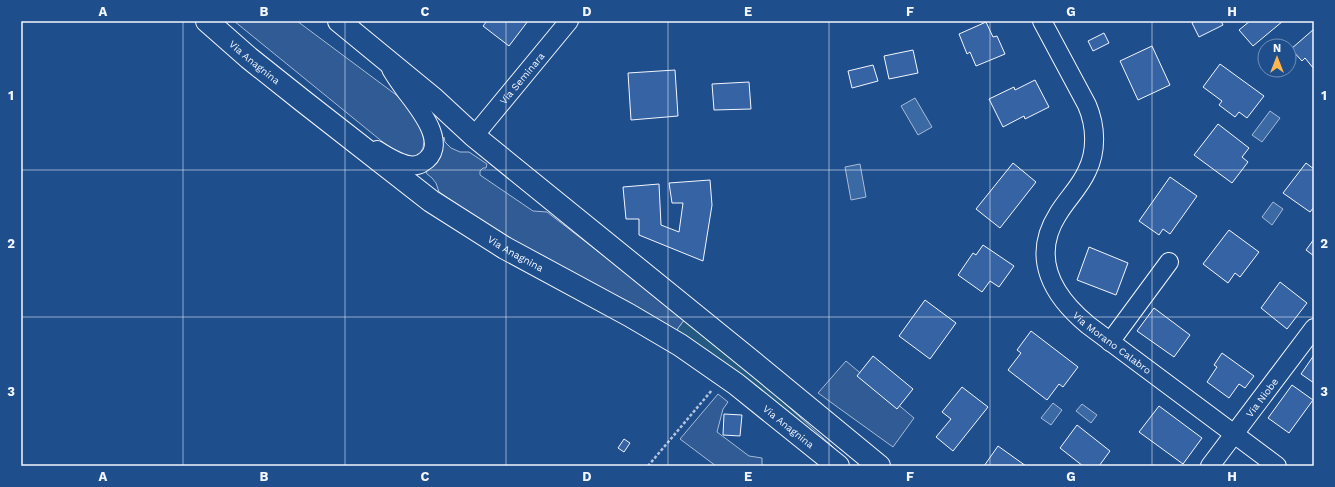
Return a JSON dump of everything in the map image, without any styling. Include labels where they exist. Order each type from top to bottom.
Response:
[{"type":"main road","name":"Via Anagnina","points":[[207,21],[249,58],[407,184],[450,214],[505,248],[680,345],[724,376],[838,466]]},
{"type":"main road","points":[[339,21],[434,99],[474,136],[879,466]]},
{"type":"street","name":"Via Seminara","points":[[474,136],[569,21]]},
{"type":"street","name":"Via Morano Calabro","points":[[1042,21],[1088,105],[1092,118],[1094,140],[1090,165],[1057,215],[1050,228],[1047,238],[1045,249],[1047,268],[1056,290],[1067,306],[1083,321],[1276,466]]},
{"type":"street","points":[[303,101],[388,157],[404,164],[412,165],[422,163],[429,158],[434,148],[431,128],[383,57]]},
{"type":"street","points":[[1110,342],[1169,262]]},
{"type":"street","name":"Via Niobe","points":[[1210,466],[1314,328]]},
{"type":"path","points":[[648,466],[724,376]]},
{"type":"shaded area","points":[[234,21],[297,21],[395,94],[410,107],[422,130],[424,141],[423,148],[420,153],[415,157],[406,157],[395,152]]},
{"type":"shaded area","points":[[915,98],[932,127],[918,135],[901,106]]},
{"type":"shaded area","points":[[1270,111],[1280,118],[1262,142],[1252,135]]},
{"type":"shaded area","points":[[444,137],[445,142],[451,148],[460,152],[469,152],[487,164],[486,168],[483,168],[480,171],[480,175],[533,211],[547,212],[684,320],[676,331],[629,302],[538,255],[474,216],[439,192],[436,183],[427,174],[424,168],[439,153]]},
{"type":"shaded area","points":[[860,164],[866,197],[851,200],[845,167]]},
{"type":"shaded area","points":[[1273,202],[1283,209],[1272,225],[1262,217]]},
{"type":"shaded area","points":[[684,320],[759,380],[833,447],[835,451],[676,331]]},
{"type":"shaded area","points":[[846,361],[914,418],[893,447],[818,393]]},
{"type":"shaded area","points":[[718,394],[728,402],[723,409],[717,432],[749,456],[762,458],[762,466],[716,466],[680,439]]},
{"type":"shaded area","points":[[1053,403],[1062,410],[1051,425],[1041,418]]},
{"type":"shaded area","points":[[1082,404],[1097,415],[1091,423],[1076,411]]},
{"type":"building","points":[[487,21],[528,21],[509,46],[483,26]]},
{"type":"building","points":[[1195,21],[1221,21],[1223,25],[1199,37],[1192,23]]},
{"type":"building","points":[[1250,21],[1283,21],[1263,38],[1257,38],[1257,43],[1253,46],[1239,30]]},
{"type":"building","points":[[986,22],[993,37],[997,36],[1005,54],[976,66],[970,52],[967,54],[959,34]]},
{"type":"building","points":[[1314,29],[1314,69],[1305,58],[1302,61],[1297,56],[1297,44]]},
{"type":"building","points":[[1104,33],[1109,43],[1093,51],[1088,41]]},
{"type":"building","points":[[1152,46],[1170,85],[1138,100],[1120,61]]},
{"type":"building","points":[[913,50],[918,73],[889,79],[884,56]]},
{"type":"building","points":[[1220,64],[1264,96],[1247,118],[1239,112],[1235,117],[1219,105],[1222,101],[1203,87]]},
{"type":"building","points":[[873,65],[878,81],[852,88],[848,71]]},
{"type":"building","points":[[675,70],[678,116],[631,120],[628,73]]},
{"type":"building","points":[[1035,80],[1049,107],[1025,119],[1024,116],[1003,127],[989,99],[1014,87],[1015,90]]},
{"type":"building","points":[[749,82],[751,109],[714,110],[712,84]]},
{"type":"building","points":[[1218,124],[1249,148],[1242,157],[1248,162],[1232,183],[1194,155]]},
{"type":"building","points":[[1013,163],[1036,182],[1000,228],[976,209]]},
{"type":"building","points":[[1306,163],[1314,169],[1314,207],[1310,212],[1283,193]]},
{"type":"building","points":[[1170,177],[1197,196],[1170,234],[1163,229],[1159,235],[1139,221]]},
{"type":"building","points":[[710,180],[712,205],[703,261],[639,235],[639,219],[626,219],[623,187],[659,184],[661,225],[679,232],[683,203],[672,203],[669,183]]},
{"type":"building","points":[[1229,230],[1259,252],[1240,277],[1235,273],[1228,283],[1203,264]]},
{"type":"building","points":[[1314,239],[1314,256],[1306,250]]},
{"type":"building","points":[[983,245],[1014,266],[999,287],[990,281],[982,292],[958,275],[973,253],[976,255]]},
{"type":"building","points":[[1089,247],[1128,263],[1116,295],[1077,280]]},
{"type":"building","points":[[1280,282],[1307,303],[1287,329],[1261,308]]},
{"type":"building","points":[[925,300],[956,323],[930,359],[899,336]]},
{"type":"building","points":[[1154,308],[1190,335],[1174,357],[1137,331]]},
{"type":"building","points":[[1031,331],[1078,367],[1063,387],[1059,384],[1047,400],[1008,370],[1021,353],[1017,350]]},
{"type":"building","points":[[1222,353],[1254,376],[1245,388],[1239,384],[1229,398],[1207,382],[1217,367],[1214,365]]},
{"type":"building","points":[[1314,355],[1314,383],[1301,374]]},
{"type":"building","points":[[873,356],[913,389],[897,409],[857,376]]},
{"type":"building","points":[[1292,385],[1313,400],[1289,433],[1268,418]]},
{"type":"building","points":[[962,387],[988,407],[953,451],[936,437],[951,419],[942,412]]},
{"type":"building","points":[[1159,406],[1202,438],[1183,464],[1139,432]]},
{"type":"building","points":[[724,414],[742,415],[740,436],[723,435]]},
{"type":"building","points":[[1077,425],[1110,451],[1099,466],[1083,466],[1060,448]]},
{"type":"building","points":[[624,439],[630,443],[624,452],[618,448]]},
{"type":"building","points":[[998,446],[1026,466],[984,466]]}]
